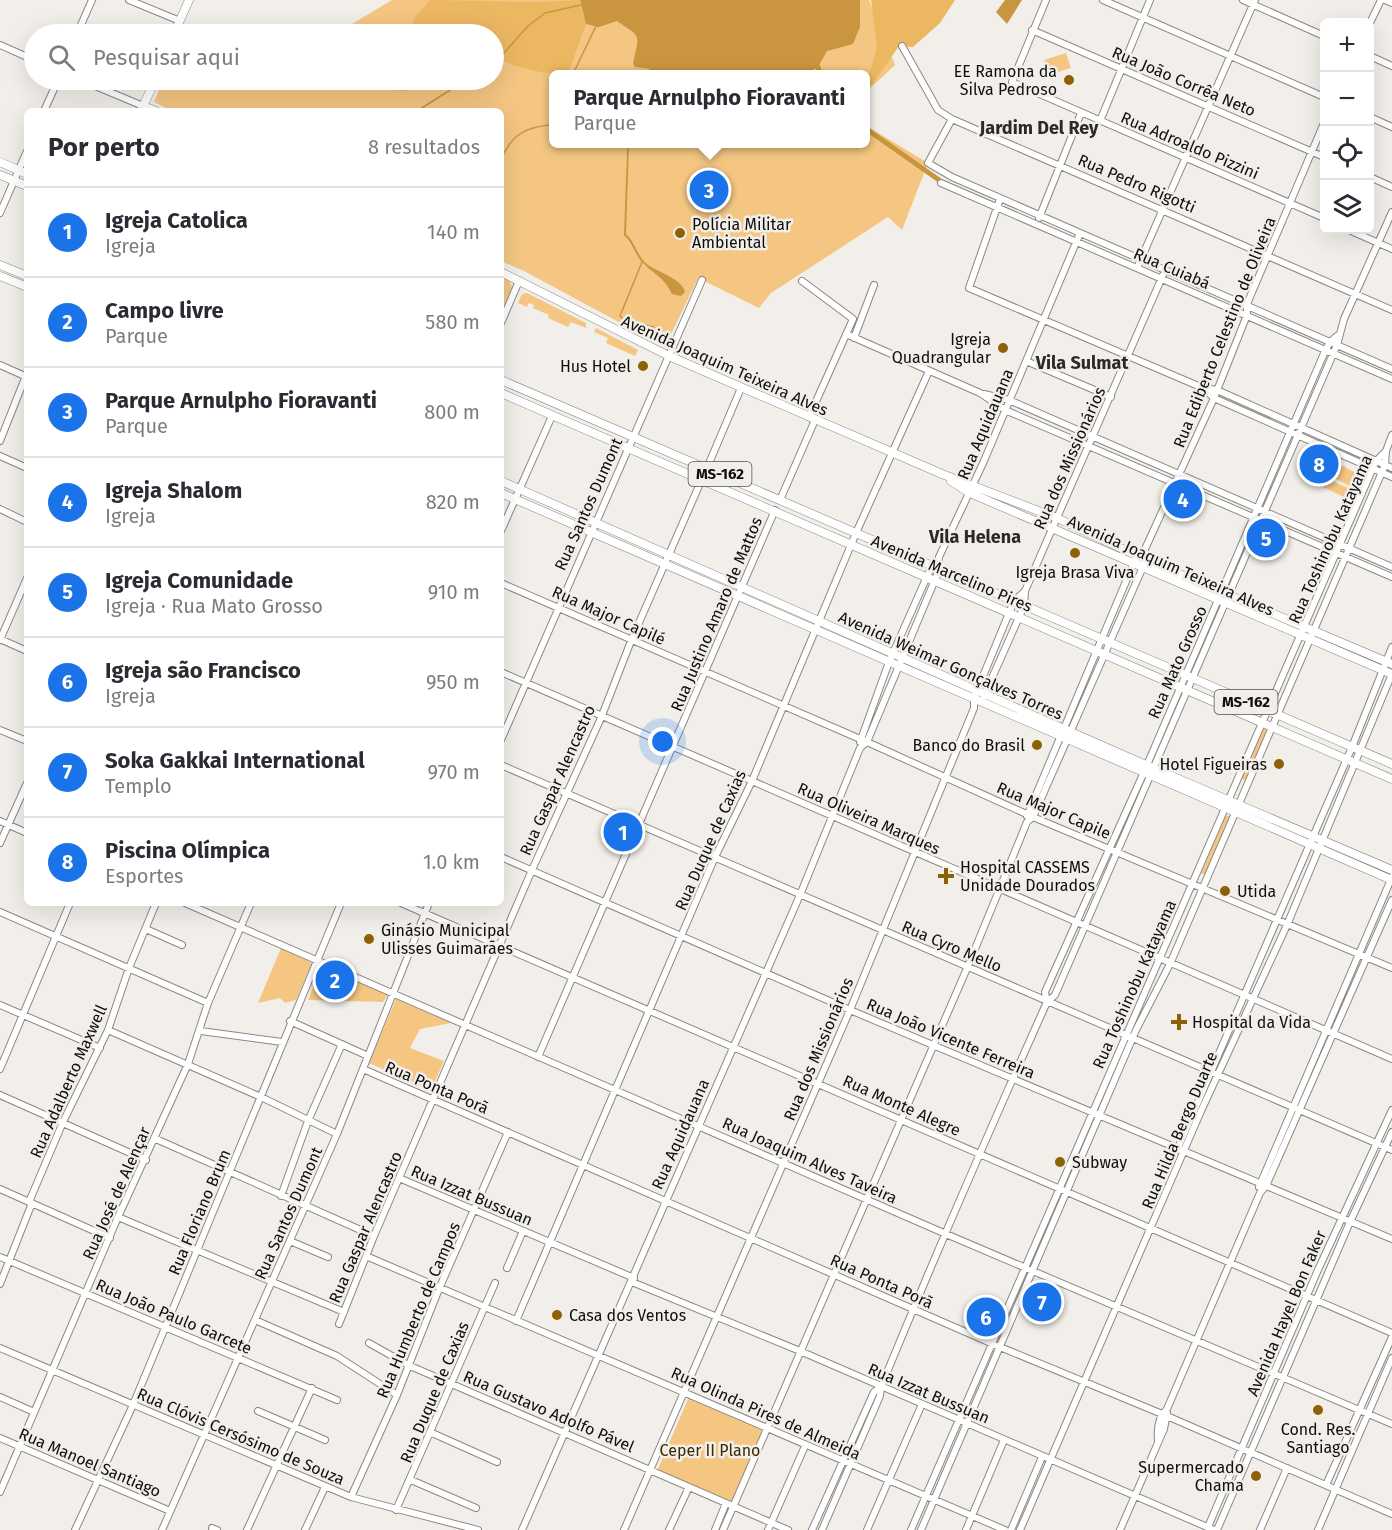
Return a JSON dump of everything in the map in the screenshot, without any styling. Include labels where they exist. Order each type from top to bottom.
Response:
[{"type":"main road","points":[[179,24],[189,0]]},
{"type":"main road","points":[[142,108],[151,90]]},
{"type":"main road","points":[[0,162],[24,172]]},
{"type":"main road","points":[[0,175],[24,185]]},
{"type":"main road","points":[[0,265],[24,275]]},
{"type":"main road","name":"Avenida Joaquim Teixeira Alves","points":[[504,274],[669,356],[942,474],[974,484],[1057,518],[1135,559]]},
{"type":"main road","points":[[0,276],[24,286]]},
{"type":"main road","name":"Avenida Marcelino Pires","points":[[504,381],[1392,764]]},
{"type":"main road","name":"Avenida Marcelino Pires","points":[[504,394],[1392,779]]},
{"type":"main road","points":[[702,479],[707,468]]},
{"type":"main road","name":"Avenida Joaquim Teixeira Alves","points":[[942,474],[970,493],[1135,559],[1303,632],[1389,663]]},
{"type":"main road","name":"Avenida Weimar Gonçalves Torres","points":[[504,482],[669,555],[890,662],[901,662]]},
{"type":"main road","name":"Avenida Weimar Gonçalves Torres","points":[[504,494],[664,564],[740,591]]},
{"type":"main road","points":[[775,510],[780,500]]},
{"type":"main road","name":"Avenida Weimar Gonçalves Torres","points":[[816,626],[893,654],[901,662],[1145,769],[1312,840],[1392,870]]},
{"type":"main road","name":"Avenida Joaquim Teixeira Alves","points":[[1311,635],[1392,674]]},
{"type":"main road","name":"Avenida Weimar Gonçalves Torres","points":[[1322,844],[1392,878]]},
{"type":"street","points":[[81,24],[92,0]]},
{"type":"street","points":[[129,0],[180,21]]},
{"type":"street","points":[[1032,30],[1046,0]]},
{"type":"street","points":[[1103,0],[1320,95]]},
{"type":"street","points":[[1100,121],[1150,0]]},
{"type":"street","points":[[1243,0],[1254,2],[1320,34]]},
{"type":"street","points":[[1373,18],[1383,0],[1392,3]]},
{"type":"street","points":[[1137,268],[1254,2]]},
{"type":"street","name":"Rua João Corrêa Neto","points":[[1032,30],[1320,155]]},
{"type":"street","name":"Rua Adroaldo Pizzini","points":[[1032,30],[1012,82],[1320,216]]},
{"type":"street","points":[[0,45],[24,56]]},
{"type":"street","name":"Rua Pedro Rigotti","points":[[902,46],[938,110],[952,120],[1163,209],[1392,310]]},
{"type":"street","points":[[1374,58],[1392,66]]},
{"type":"street","points":[[45,108],[53,90]]},
{"type":"street","points":[[102,90],[140,108]]},
{"type":"street","points":[[1037,224],[1081,113]]},
{"type":"street","points":[[1374,119],[1392,127]]},
{"type":"street","name":"Rua Cuiabá","points":[[952,120],[928,163],[952,177],[1392,369]]},
{"type":"street","name":"Rua Ediberto Celestino de Oliveira","points":[[1104,640],[1144,563],[1145,549],[1214,398],[1247,315],[1247,304],[1323,126]]},
{"type":"street","points":[[0,213],[24,158]]},
{"type":"street","points":[[952,177],[954,189]]},
{"type":"street","points":[[1374,179],[1392,187]]},
{"type":"street","name":"Rua Cuiabá","points":[[941,183],[1392,379]]},
{"type":"street","points":[[1000,199],[969,288],[1203,388],[1216,390],[1392,468]]},
{"type":"street","name":"Rua Mato Grosso","points":[[1047,1002],[1045,992],[1108,848],[1262,521],[1337,345],[1337,336],[1392,212]]},
{"type":"street","name":"Rua Aquidauana","points":[[522,1530],[800,895],[830,816],[860,748],[860,739],[893,654],[931,565],[939,557],[970,493],[1080,233]]},
{"type":"street","points":[[1358,234],[1392,249]]},
{"type":"street","name":"Rua dos Missionários","points":[[979,696],[1024,606],[1025,591],[1166,269]]},
{"type":"street","name":"Rua Santos Dumont","points":[[504,733],[557,607],[702,280]]},
{"type":"street","points":[[504,316],[519,281]]},
{"type":"street","points":[[780,500],[853,319],[802,281]]},
{"type":"street","points":[[854,338],[874,285]]},
{"type":"street","points":[[846,334],[980,393],[1005,410],[1392,577]]},
{"type":"street","name":"Rua Mato Grosso","points":[[1224,598],[1257,509],[1293,425],[1325,351],[1337,336]]},
{"type":"street","points":[[1026,361],[1111,397]]},
{"type":"street","points":[[0,365],[24,375]]},
{"type":"street","name":"Rua Duque de Caxias","points":[[516,1320],[715,857],[752,781],[891,452],[929,371]]},
{"type":"street","points":[[0,441],[24,381]]},
{"type":"street","points":[[707,468],[741,388]]},
{"type":"street","points":[[1203,388],[1214,398],[1392,477]]},
{"type":"street","points":[[980,393],[1009,399],[1392,567]]},
{"type":"street","points":[[504,524],[552,416]]},
{"type":"street","name":"Rua Toshinobu Katayama","points":[[921,1530],[1133,1038],[1170,964],[1236,806],[1346,557],[1382,473],[1392,435]]},
{"type":"street","name":"Rua Toshinobu Katayama","points":[[911,1530],[1091,1112],[1194,885],[1227,803],[1376,461],[1386,451]]},
{"type":"street","points":[[0,456],[24,467]]},
{"type":"street","name":"Rua Gaspar Alencastro","points":[[339,1324],[374,1236],[467,1025],[499,945],[601,718],[631,641],[702,479]]},
{"type":"street","points":[[0,509],[24,521]]},
{"type":"street","name":"Rua Justino Amaro de Mattos","points":[[538,1057],[707,672],[775,510]]},
{"type":"street","points":[[1315,544],[1318,535]]},
{"type":"street","name":"Rua Ediberto Celestino de Oliveira","points":[[1029,817],[1087,695],[1104,640],[1135,559],[1145,549]]},
{"type":"street","name":"Rua Aquidauana","points":[[860,748],[867,742],[919,619],[939,568],[939,557]]},
{"type":"street","name":"Rua Major Capilé","points":[[504,584],[707,672]]},
{"type":"street","points":[[24,585],[0,639],[24,650]]},
{"type":"street","name":"Rua dos Missionários","points":[[624,1530],[850,1010],[979,696],[1014,601],[1025,591]]},
{"type":"street","points":[[910,615],[919,619]]},
{"type":"street","name":"Rua Hilda Bergo Duarte","points":[[1177,1150],[1242,996],[1347,760],[1382,670],[1389,663],[1392,647]]},
{"type":"street","name":"Rua Ediberto Celestino de Oliveira","points":[[723,1530],[900,1118],[968,966],[1078,691],[1100,652]]},
{"type":"street","name":"Rua Major Capile","points":[[707,672],[945,777],[1029,817],[1392,968]]},
{"type":"street","name":"Rua Oliveira Marques","points":[[504,673],[601,718],[752,781],[999,891],[1392,1059]]},
{"type":"street","name":"Rua Hilda Bergo Duarte","points":[[1020,1530],[1251,999],[1287,926],[1362,751],[1392,674]]},
{"type":"street","name":"Rua Mato Grosso","points":[[812,1530],[874,1392],[880,1386],[1012,1079],[1047,1002],[1055,995],[1153,772],[1184,688]]},
{"type":"street","points":[[1078,691],[1087,695]]},
{"type":"street","points":[[1,733],[24,740]]},
{"type":"street","name":"Rua Cyro Mello","points":[[504,766],[1392,1150]]},
{"type":"street","points":[[0,843],[24,790]]},
{"type":"street","points":[[0,821],[24,832]]},
{"type":"street","name":"Rua João Vicente Ferreira","points":[[504,857],[850,1010],[1392,1239]]},
{"type":"street","points":[[1260,1192],[1258,1184],[1392,878]]},
{"type":"street","points":[[1120,1530],[1158,1440],[1157,1428],[1260,1192],[1266,1186],[1300,1111],[1392,900]]},
{"type":"street","points":[[0,1069],[68,906]]},
{"type":"street","name":"Rua Adalberto Maxwell","points":[[0,1284],[11,1262],[31,1202],[63,1122],[108,1030],[129,968],[155,906]]},
{"type":"street","name":"Rua Joaquim Alves Taveira","points":[[192,906],[1024,1268],[1117,1308],[1196,1338],[1392,1424]]},
{"type":"street","name":"Rua José de Alençar","points":[[0,1492],[118,1217],[156,1139],[188,1064],[201,1031],[208,1003],[249,906]]},
{"type":"street","name":"Rua Floriano Brum","points":[[75,1530],[133,1405],[231,1174],[290,1021],[319,961],[340,906]]},
{"type":"street","name":"Rua Monte Alegre","points":[[408,906],[900,1118],[979,1155],[1151,1228],[1392,1335]]},
{"type":"street","name":"Rua Santos Dumont","points":[[162,1530],[337,1134],[428,906]]},
{"type":"street","points":[[0,912],[208,1003]]},
{"type":"street","points":[[146,929],[182,945]]},
{"type":"street","points":[[0,1005],[100,1048]]},
{"type":"street","name":"Rua Ponta Porã","points":[[290,1021],[368,1056]]},
{"type":"street","points":[[108,1030],[261,1097],[337,1134]]},
{"type":"street","points":[[201,1031],[282,1042]]},
{"type":"street","points":[[280,1196],[308,1121],[342,1044]]},
{"type":"street","name":"Rua Ponta Porã","points":[[363,1069],[992,1344],[1083,1383],[1165,1413],[1392,1514]]},
{"type":"street","points":[[0,1095],[146,1160]]},
{"type":"street","name":"Avenida Hayel Bon Faker","points":[[1211,1529],[1242,1448],[1306,1296],[1392,1110]]},
{"type":"street","name":"Rua Humberto de Campos","points":[[351,1497],[397,1395],[439,1289],[508,1132]]},
{"type":"street","points":[[1211,1529],[1251,1452],[1350,1222],[1392,1132]]},
{"type":"street","points":[[156,1139],[374,1236]]},
{"type":"street","name":"Rua Izzat Bussuan","points":[[399,1178],[1211,1529]]},
{"type":"street","points":[[0,1189],[110,1238]]},
{"type":"street","points":[[118,1217],[196,1252],[344,1312]]},
{"type":"street","points":[[507,1268],[523,1231]]},
{"type":"street","points":[[290,1241],[328,1257]]},
{"type":"street","name":"Rua Olinda Pires de Almeida","points":[[366,1256],[1005,1530]]},
{"type":"street","name":"Rua João Paulo Garcete","points":[[0,1257],[337,1400]]},
{"type":"street","name":"Rua Duque de Caxias","points":[[396,1510],[432,1433],[495,1283]]},
{"type":"street","points":[[255,1320],[337,1356],[397,1395]]},
{"type":"street","points":[[1326,1485],[1392,1335]]},
{"type":"street","name":"Rua Gustavo Adolfo Pável","points":[[369,1343],[408,1365],[726,1503],[770,1527],[788,1530]]},
{"type":"street","name":"Rua Clóvis Cersósimo de Souza","points":[[0,1348],[351,1497],[478,1530]]},
{"type":"street","points":[[1318,1530],[1392,1358]]},
{"type":"street","name":"Rua Mato Grosso","points":[[822,1530],[880,1396],[880,1386]]},
{"type":"street","points":[[248,1530],[312,1388]]},
{"type":"street","points":[[0,1397],[34,1412]]},
{"type":"street","points":[[867,1530],[922,1404]]},
{"type":"street","points":[[258,1411],[325,1440]]},
{"type":"street","points":[[432,1433],[497,1462]]},
{"type":"street","name":"Rua Manoel Santiago","points":[[0,1438],[170,1511]]},
{"type":"street","points":[[966,1530],[1004,1440]]},
{"type":"street","points":[[770,1527],[806,1446]]},
{"type":"street","points":[[1011,1530],[1042,1457]]},
{"type":"street","points":[[1260,1530],[1287,1468]]},
{"type":"street","points":[[411,1480],[476,1508]]},
{"type":"street","points":[[305,1530],[326,1487]]},
{"type":"street","points":[[669,1530],[689,1487]]},
{"type":"street","points":[[715,1530],[726,1503]]},
{"type":"green space","points":[[392,0],[869,0],[895,65],[870,88],[870,70],[549,70],[549,148],[870,148],[870,128],[928,163],[902,230],[888,217],[771,293],[759,308],[698,278],[665,347],[504,262],[504,108],[166,108],[154,102],[159,90],[504,90],[504,24],[352,24]]},
{"type":"green space","points":[[1066,53],[1071,68],[1048,75],[1044,60]]},
{"type":"green space","points":[[504,277],[509,280],[512,287],[504,306]]},
{"type":"green space","points":[[527,293],[586,323],[586,328],[571,322],[568,327],[548,318],[549,315],[533,308],[534,305],[529,303],[527,307],[518,303],[522,294]]},
{"type":"green space","points":[[596,328],[638,350],[635,356],[606,343],[608,338],[594,332]]},
{"type":"green space","points":[[1337,463],[1358,474],[1351,487],[1331,476]]},
{"type":"green space","points":[[1319,476],[1351,489],[1346,498],[1315,483]]},
{"type":"green space","points":[[1264,725],[1270,728],[1245,780],[1241,779]]},
{"type":"green space","points":[[1226,815],[1230,817],[1207,874],[1201,874]]},
{"type":"green space","points":[[281,948],[312,963],[296,1000],[285,1003],[280,998],[258,1003]]},
{"type":"green space","points":[[321,967],[388,994],[383,1002],[308,1000]]},
{"type":"green space","points":[[396,999],[451,1023],[420,1029],[410,1048],[444,1061],[431,1090],[369,1063]]},
{"type":"green space","name":"Ceper II Plano","points":[[689,1397],[764,1430],[731,1503],[657,1471]]},
{"type":"shaded area","points":[[430,0],[537,2],[579,0],[586,24],[569,70],[549,70],[549,73],[523,68],[504,61],[504,24],[412,24]]},
{"type":"shaded area","points":[[580,0],[860,0],[860,27],[853,44],[827,51],[818,67],[812,70],[650,70],[635,67],[633,63],[637,37],[617,21],[599,27],[586,24]]},
{"type":"shaded area","points":[[871,0],[955,0],[940,23],[913,47],[899,46],[871,86],[870,73],[877,46]]},
{"type":"shaded area","points":[[1005,0],[1022,0],[1007,24],[996,12]]},
{"type":"shaded area","points":[[629,148],[626,234],[648,265],[669,276],[683,287],[685,292],[681,296],[672,294],[662,280],[643,263],[624,235]]},
{"type":"waterway","points":[[504,53],[528,26],[545,13],[581,5]]},
{"type":"waterway","points":[[575,70],[596,26]]},
{"type":"waterway","points":[[422,108],[450,90]]},
{"type":"waterway","points":[[504,153],[515,138],[526,130],[549,125]]},
{"type":"waterway","points":[[870,132],[939,180]]},
{"type":"waterway","points":[[642,262],[620,316],[627,322],[654,327],[653,340]]},
{"type":"place","name":"EE Ramona da Silva Pedroso","points":[[1069,80]]},
{"type":"place","name":"Parque Arnulpho Fioravanti","points":[[709,190]]},
{"type":"place","name":"Polícia Militar Ambiental","points":[[680,233]]},
{"type":"place","name":"Igreja Quadrangular","points":[[1003,348]]},
{"type":"place","name":"Hus Hotel","points":[[643,366]]},
{"type":"place","name":"Piscina Olímpica","points":[[1319,464]]},
{"type":"place","name":"Igreja Shalom","points":[[1183,499]]},
{"type":"place","name":"Igreja Comunidade","points":[[1266,538]]},
{"type":"place","name":"Igreja Brasa Viva","points":[[1075,553]]},
{"type":"place","name":"Banco do Brasil","points":[[1037,745]]},
{"type":"place","name":"Hotel Figueiras","points":[[1279,764]]},
{"type":"place","name":"Igreja Catolica","points":[[623,832]]},
{"type":"place","name":"Hospital CASSEMS Unidade Dourados","points":[[946,876]]},
{"type":"place","name":"Utida","points":[[1225,891]]},
{"type":"place","name":"Ginásio Municipal Ulisses Guimarães","points":[[369,939]]},
{"type":"place","name":"Campo livre","points":[[335,980]]},
{"type":"place","name":"Hospital da Vida","points":[[1179,1022]]},
{"type":"place","name":"Subway","points":[[1060,1162]]},
{"type":"place","name":"Soka Gakkai International","points":[[1042,1302]]},
{"type":"place","name":"Casa dos Ventos","points":[[557,1315]]},
{"type":"place","name":"Igreja são Francisco","points":[[986,1317]]},
{"type":"place","name":"Cond. Res. Santiago","points":[[1318,1410]]},
{"type":"place","name":"Supermercado Chama","points":[[1256,1476]]},
{"type":"district","name":"Jardim Del Rey","points":[[1039,128]]},
{"type":"district","name":"Vila Sulmat","points":[[1082,363]]},
{"type":"district","name":"Vila Helena","points":[[975,537]]}]
